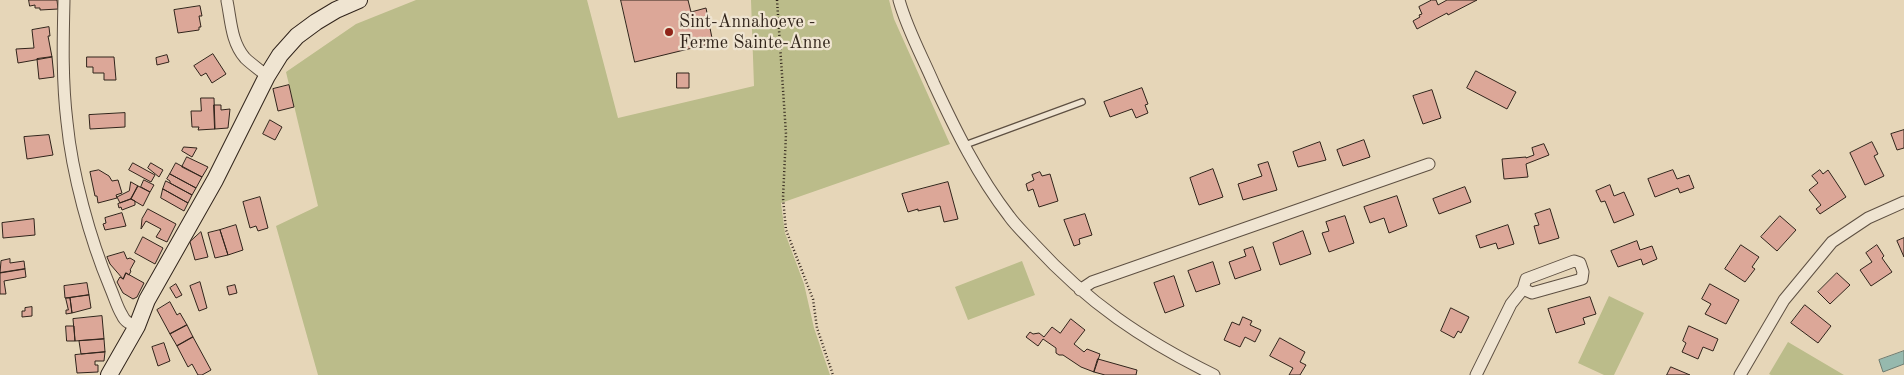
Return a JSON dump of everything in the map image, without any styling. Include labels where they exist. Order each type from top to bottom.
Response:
[{"type":"street","points":[[64,0],[63,83],[67,124],[76,171],[93,241],[106,278],[122,316],[128,323],[137,326]]},
{"type":"street","points":[[109,375],[137,326],[147,300],[215,180],[267,76],[280,55],[296,36],[336,10],[360,0]]},
{"type":"street","points":[[898,0],[930,73],[972,159],[1009,216],[1054,266],[1080,290],[1119,320],[1164,348],[1214,375]]},
{"type":"street","points":[[227,1],[234,40],[246,58],[267,76]]},
{"type":"street","points":[[1080,290],[1092,282],[1429,164]]},
{"type":"street","points":[[1740,375],[1784,300],[1832,242],[1868,218],[1904,202]]},
{"type":"street","points":[[1476,375],[1512,304],[1523,289],[1526,279],[1574,261],[1580,263],[1583,272],[1582,279],[1532,293],[1523,289]]},
{"type":"lane","points":[[965,145],[1082,102]]},
{"type":"path","points":[[777,0],[786,134],[783,198],[786,230],[813,299],[818,328],[833,375]]},
{"type":"green space","points":[[416,0],[587,0],[618,118],[754,86],[751,0],[889,0],[894,19],[950,144],[781,203],[785,233],[804,284],[814,328],[830,375],[318,375],[276,226],[318,206],[286,72],[356,24]]},
{"type":"green space","points":[[1022,261],[1035,295],[968,320],[955,287]]},
{"type":"green space","points":[[1609,296],[1644,313],[1614,375],[1604,375],[1578,363]]},
{"type":"green space","points":[[1788,342],[1844,375],[1769,374]]},
{"type":"water","points":[[1904,351],[1904,364],[1883,372],[1879,360]]},
{"type":"building","points":[[29,0],[57,0],[58,9],[40,10],[40,8],[35,8],[35,5],[30,6]]},
{"type":"building","name":"Sint-Annahoeve - Ferme Sainte-Anne","points":[[621,0],[688,0],[691,12],[706,8],[713,43],[635,62]]},
{"type":"building","points":[[1432,0],[1436,0],[1438,5],[1447,0],[1477,0],[1417,29],[1413,21],[1422,14],[1419,7]]},
{"type":"building","points":[[200,6],[202,16],[199,16],[201,27],[199,27],[199,30],[178,33],[174,10]]},
{"type":"building","points":[[49,27],[50,36],[48,36],[52,57],[18,63],[16,49],[34,48],[32,30]]},
{"type":"building","points":[[213,54],[226,74],[212,83],[206,73],[201,76],[194,66]]},
{"type":"building","points":[[167,55],[169,62],[157,65],[156,58]]},
{"type":"building","points":[[52,57],[54,77],[39,79],[37,59]]},
{"type":"building","points":[[87,57],[114,57],[116,80],[104,80],[104,73],[93,73],[93,67],[87,67]]},
{"type":"building","points":[[1476,71],[1516,92],[1507,109],[1467,88]]},
{"type":"building","points":[[677,73],[689,73],[689,88],[677,88]]},
{"type":"building","points":[[289,85],[294,107],[278,111],[273,89]]},
{"type":"building","points":[[1142,88],[1148,104],[1145,105],[1148,113],[1136,118],[1132,109],[1110,117],[1104,102]]},
{"type":"building","points":[[1432,90],[1441,118],[1423,124],[1413,96]]},
{"type":"building","points":[[201,98],[214,98],[215,129],[198,130],[199,127],[192,127],[191,111],[201,111]]},
{"type":"building","points":[[214,105],[221,105],[221,110],[230,109],[228,128],[215,129]]},
{"type":"building","points":[[125,113],[125,127],[90,129],[89,115]]},
{"type":"building","points":[[270,120],[282,127],[275,140],[263,134]]},
{"type":"building","points":[[1904,130],[1904,148],[1897,150],[1891,134]]},
{"type":"building","points":[[49,135],[53,155],[27,159],[24,137]]},
{"type":"building","points":[[1364,140],[1370,157],[1343,166],[1337,150]]},
{"type":"building","points":[[1320,142],[1326,160],[1298,167],[1293,152]]},
{"type":"building","points":[[1872,142],[1878,154],[1874,156],[1884,176],[1865,185],[1850,153]]},
{"type":"building","points":[[1544,144],[1549,155],[1526,164],[1528,177],[1504,179],[1502,159],[1526,158],[1534,155],[1532,148]]},
{"type":"building","points":[[184,147],[197,148],[192,157],[182,151]]},
{"type":"building","points":[[187,157],[208,167],[202,177],[182,167]]},
{"type":"building","points":[[1268,162],[1277,190],[1243,200],[1238,184],[1262,176],[1258,165]]},
{"type":"building","points":[[133,163],[155,175],[151,182],[129,170]]},
{"type":"building","points":[[151,163],[163,170],[159,177],[148,168]]},
{"type":"building","points":[[176,163],[202,177],[196,188],[170,174]]},
{"type":"building","points":[[1213,169],[1223,197],[1199,205],[1190,178]]},
{"type":"building","points":[[99,170],[109,176],[112,181],[118,180],[122,193],[116,195],[117,198],[98,203],[90,172]]},
{"type":"building","points":[[1673,170],[1677,179],[1689,175],[1694,188],[1680,193],[1678,188],[1655,197],[1648,179]]},
{"type":"building","points":[[1820,170],[1823,174],[1828,170],[1846,197],[1820,214],[1816,209],[1821,205],[1809,190],[1818,183],[1812,176]]},
{"type":"building","points":[[1040,172],[1042,176],[1050,174],[1058,201],[1039,207],[1033,189],[1028,191],[1026,184],[1034,180],[1032,175]]},
{"type":"building","points":[[170,174],[196,188],[192,195],[170,183],[167,179]]},
{"type":"building","points":[[144,180],[154,185],[150,192],[141,187]]},
{"type":"building","points":[[166,181],[192,195],[188,203],[163,189]]},
{"type":"building","points":[[131,182],[138,186],[131,199],[120,203],[117,197],[129,191]]},
{"type":"building","points":[[948,182],[958,219],[944,222],[940,206],[908,212],[902,194]]},
{"type":"building","points":[[1610,185],[1614,196],[1624,192],[1634,215],[1614,223],[1605,201],[1601,202],[1596,191]]},
{"type":"building","points":[[138,186],[150,192],[143,206],[131,199]]},
{"type":"building","points":[[1465,187],[1471,202],[1439,214],[1433,199]]},
{"type":"building","points":[[163,189],[188,203],[184,211],[161,198]]},
{"type":"building","points":[[1397,196],[1407,226],[1389,233],[1384,218],[1370,223],[1364,207]]},
{"type":"building","points":[[260,197],[268,228],[258,231],[256,226],[250,228],[243,202]]},
{"type":"building","points":[[131,199],[135,201],[135,205],[122,210],[121,207],[119,208],[118,204]]},
{"type":"building","points":[[148,209],[176,224],[167,242],[156,237],[161,229],[146,221],[141,229],[142,219]]},
{"type":"building","points":[[1550,209],[1559,238],[1539,244],[1534,226],[1539,225],[1535,214]]},
{"type":"building","points":[[122,213],[126,226],[105,230],[103,224],[106,223],[105,218]]},
{"type":"building","points":[[1085,214],[1092,235],[1079,239],[1080,244],[1074,246],[1064,220]]},
{"type":"building","points":[[1345,216],[1354,243],[1329,252],[1322,233],[1329,231],[1326,222]]},
{"type":"building","points":[[1780,216],[1796,230],[1777,251],[1761,237]]},
{"type":"building","points":[[34,219],[35,235],[3,238],[2,223]]},
{"type":"building","points":[[236,225],[243,250],[228,255],[220,230]]},
{"type":"building","points":[[1508,225],[1514,244],[1498,249],[1496,243],[1480,248],[1476,236]]},
{"type":"building","points":[[220,230],[228,255],[215,258],[208,233]]},
{"type":"building","points":[[1303,231],[1311,254],[1280,265],[1273,243]]},
{"type":"building","points":[[201,232],[208,257],[195,260],[190,242]]},
{"type":"building","points":[[143,237],[163,248],[155,264],[135,253]]},
{"type":"building","points":[[1904,238],[1904,257],[1897,241]]},
{"type":"building","points":[[1637,241],[1640,250],[1652,246],[1657,259],[1643,265],[1641,259],[1618,267],[1611,251]]},
{"type":"building","points":[[1741,245],[1759,257],[1752,267],[1755,269],[1745,282],[1725,269]]},
{"type":"building","points":[[1877,245],[1884,256],[1882,258],[1892,272],[1871,286],[1860,270],[1872,262],[1866,253]]},
{"type":"building","points":[[1253,247],[1261,270],[1235,279],[1229,262],[1246,256],[1244,250]]},
{"type":"building","points":[[124,252],[127,259],[130,258],[135,261],[129,275],[126,273],[123,279],[110,264],[107,257]]},
{"type":"building","points":[[10,259],[10,263],[24,261],[25,269],[0,273],[1,261]]},
{"type":"building","points":[[1213,262],[1220,284],[1196,292],[1188,271]]},
{"type":"building","points":[[25,269],[26,277],[4,281],[6,294],[0,294],[0,273]]},
{"type":"building","points":[[126,273],[144,283],[137,297],[133,299],[123,293],[117,282],[120,277],[123,279]]},
{"type":"building","points":[[1837,273],[1850,285],[1830,304],[1818,292]]},
{"type":"building","points":[[1174,276],[1184,306],[1165,313],[1154,283]]},
{"type":"building","points":[[200,282],[207,308],[199,311],[190,286]]},
{"type":"building","points":[[87,283],[89,295],[65,298],[64,286]]},
{"type":"building","points":[[176,284],[182,295],[176,298],[170,288]]},
{"type":"building","points":[[1710,284],[1739,300],[1726,324],[1705,314],[1711,304],[1702,299]]},
{"type":"building","points":[[235,285],[237,293],[229,295],[227,287]]},
{"type":"building","points":[[89,295],[91,308],[72,313],[70,298]]},
{"type":"building","points":[[1590,297],[1596,314],[1583,318],[1585,324],[1556,333],[1548,309]]},
{"type":"building","points":[[66,298],[70,298],[72,313],[66,314],[66,310],[68,310]]},
{"type":"building","points":[[170,302],[177,315],[180,313],[187,325],[170,334],[157,310]]},
{"type":"building","points":[[1805,305],[1831,326],[1818,343],[1791,323]]},
{"type":"building","points":[[32,307],[32,316],[22,317],[22,311],[25,311],[25,308]]},
{"type":"building","points":[[1451,308],[1469,317],[1461,333],[1458,331],[1454,338],[1441,331]]},
{"type":"building","points":[[102,316],[104,339],[75,341],[73,319]]},
{"type":"building","points":[[1243,317],[1252,321],[1250,325],[1261,330],[1255,342],[1245,337],[1240,347],[1224,340],[1232,322],[1239,325]]},
{"type":"building","points":[[1071,319],[1085,330],[1074,344],[1084,352],[1087,349],[1100,354],[1094,372],[1081,367],[1063,355],[1059,355],[1056,353],[1056,348],[1043,339],[1038,346],[1026,337],[1030,332],[1033,334],[1039,333],[1044,337],[1052,327],[1060,333]]},
{"type":"building","points":[[187,325],[193,337],[177,346],[170,334]]},
{"type":"building","points":[[66,326],[74,326],[75,341],[67,341]]},
{"type":"building","points":[[1689,326],[1718,339],[1713,351],[1703,347],[1698,359],[1682,352],[1686,343],[1683,341]]},
{"type":"building","points":[[193,337],[211,370],[202,375],[198,375],[192,364],[188,367],[177,346]]},
{"type":"building","points":[[1280,338],[1305,352],[1300,362],[1306,365],[1300,375],[1289,375],[1293,368],[1270,356]]},
{"type":"building","points":[[104,339],[105,352],[81,354],[79,341]]},
{"type":"building","points":[[164,343],[170,361],[158,366],[152,347]]},
{"type":"building","points":[[105,352],[104,361],[95,361],[95,365],[98,365],[98,372],[77,373],[75,355]]},
{"type":"building","points":[[1098,359],[1137,370],[1136,375],[1105,375],[1094,372]]},
{"type":"building","points":[[1671,367],[1690,375],[1667,375]]},
{"type":"place","name":"Sint-Annahoeve - Ferme Sainte-Anne","points":[[669,32]]}]
